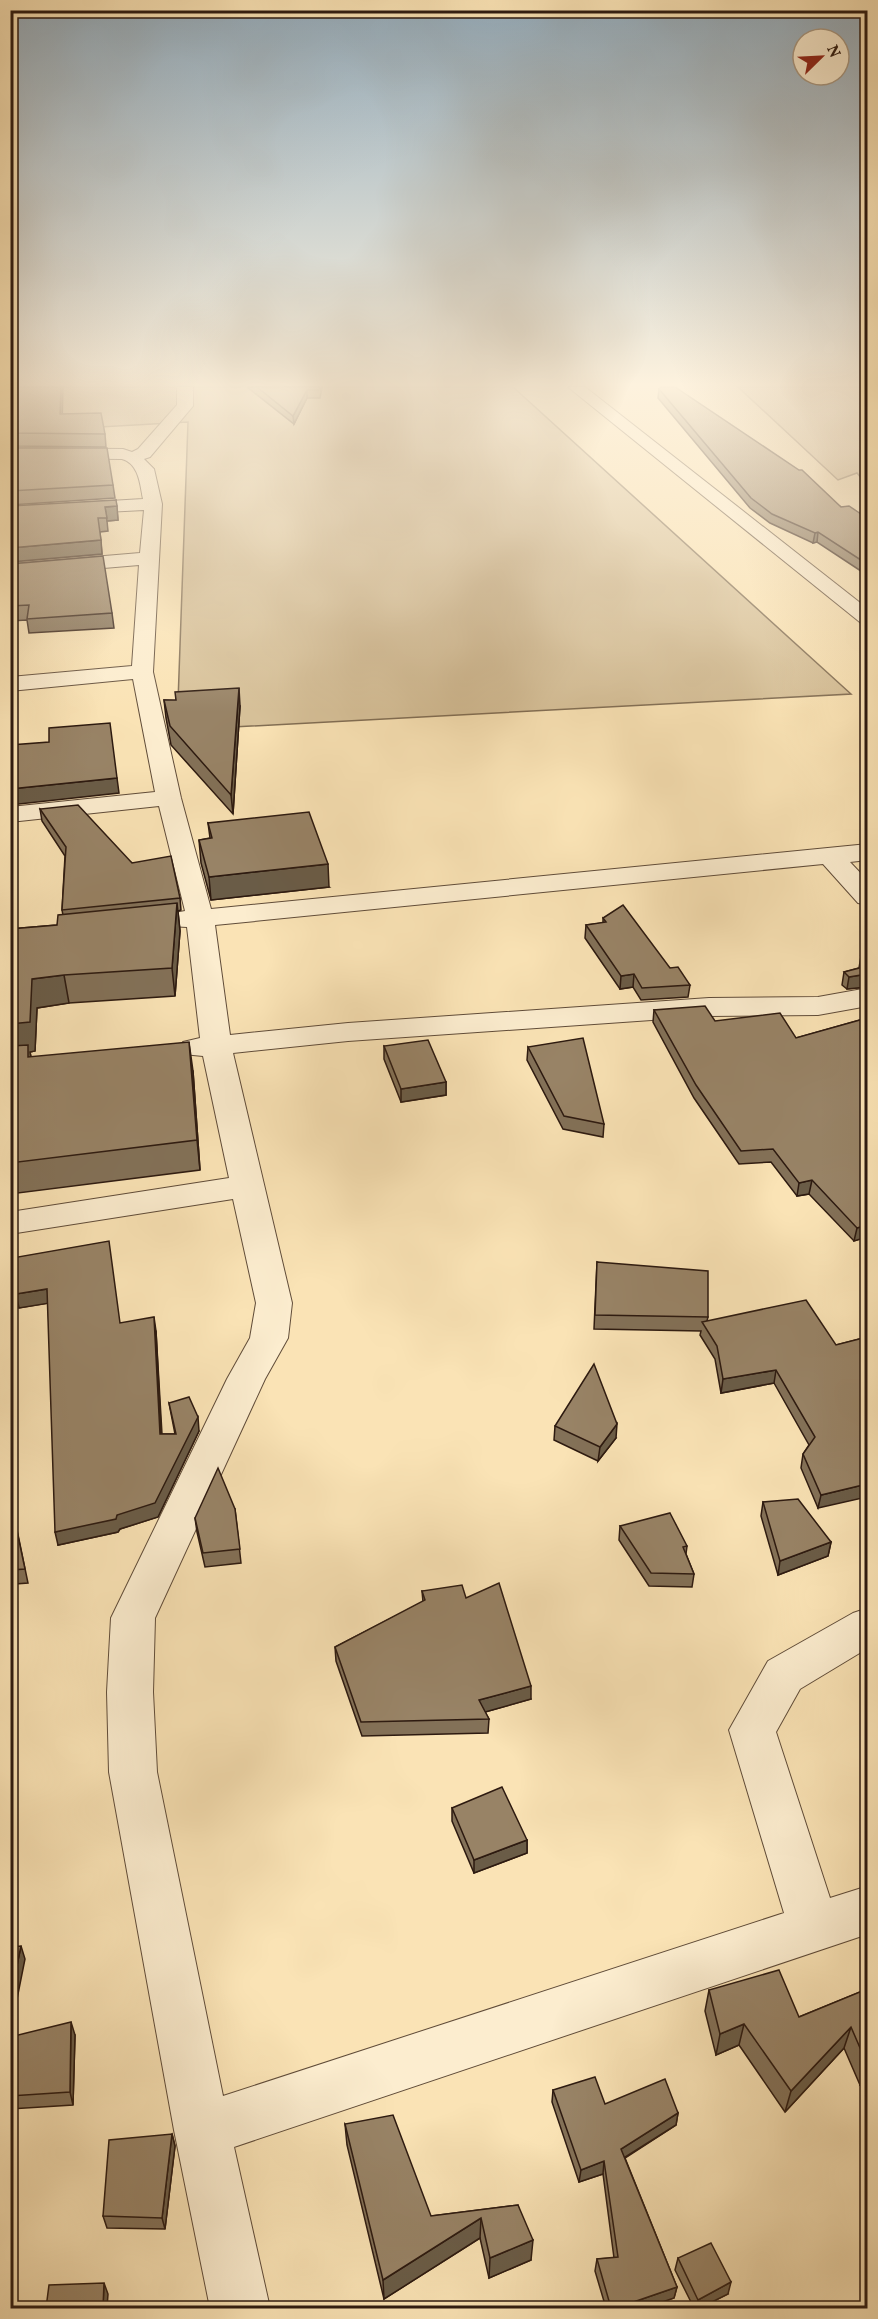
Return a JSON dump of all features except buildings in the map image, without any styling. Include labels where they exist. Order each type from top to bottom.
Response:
[{"type":"street","points":[[151,495],[153,504],[142,672],[169,798],[200,918],[216,1046],[274,1303],[269,1338],[246,1379],[133,1618],[130,1692],[133,1772],[202,2130],[240,2308]]},
{"type":"street","points":[[711,495],[867,619]]},
{"type":"street","points":[[10,512],[153,504]]},
{"type":"street","points":[[10,570],[149,558]]},
{"type":"street","points":[[10,684],[142,672]]},
{"type":"street","points":[[10,815],[169,798]]},
{"type":"street","points":[[153,923],[867,852]]},
{"type":"street","points":[[830,856],[867,897]]},
{"type":"street","points":[[170,1050],[348,1032],[709,1007],[818,1006],[867,997]]},
{"type":"street","points":[[10,1223],[247,1186]]},
{"type":"street","points":[[814,1927],[752,1730],[784,1675],[867,1626]]},
{"type":"street","points":[[202,2130],[867,1910]]},
{"type":"shaded area","points":[[185,495],[632,495],[851,694],[177,730]]}]
